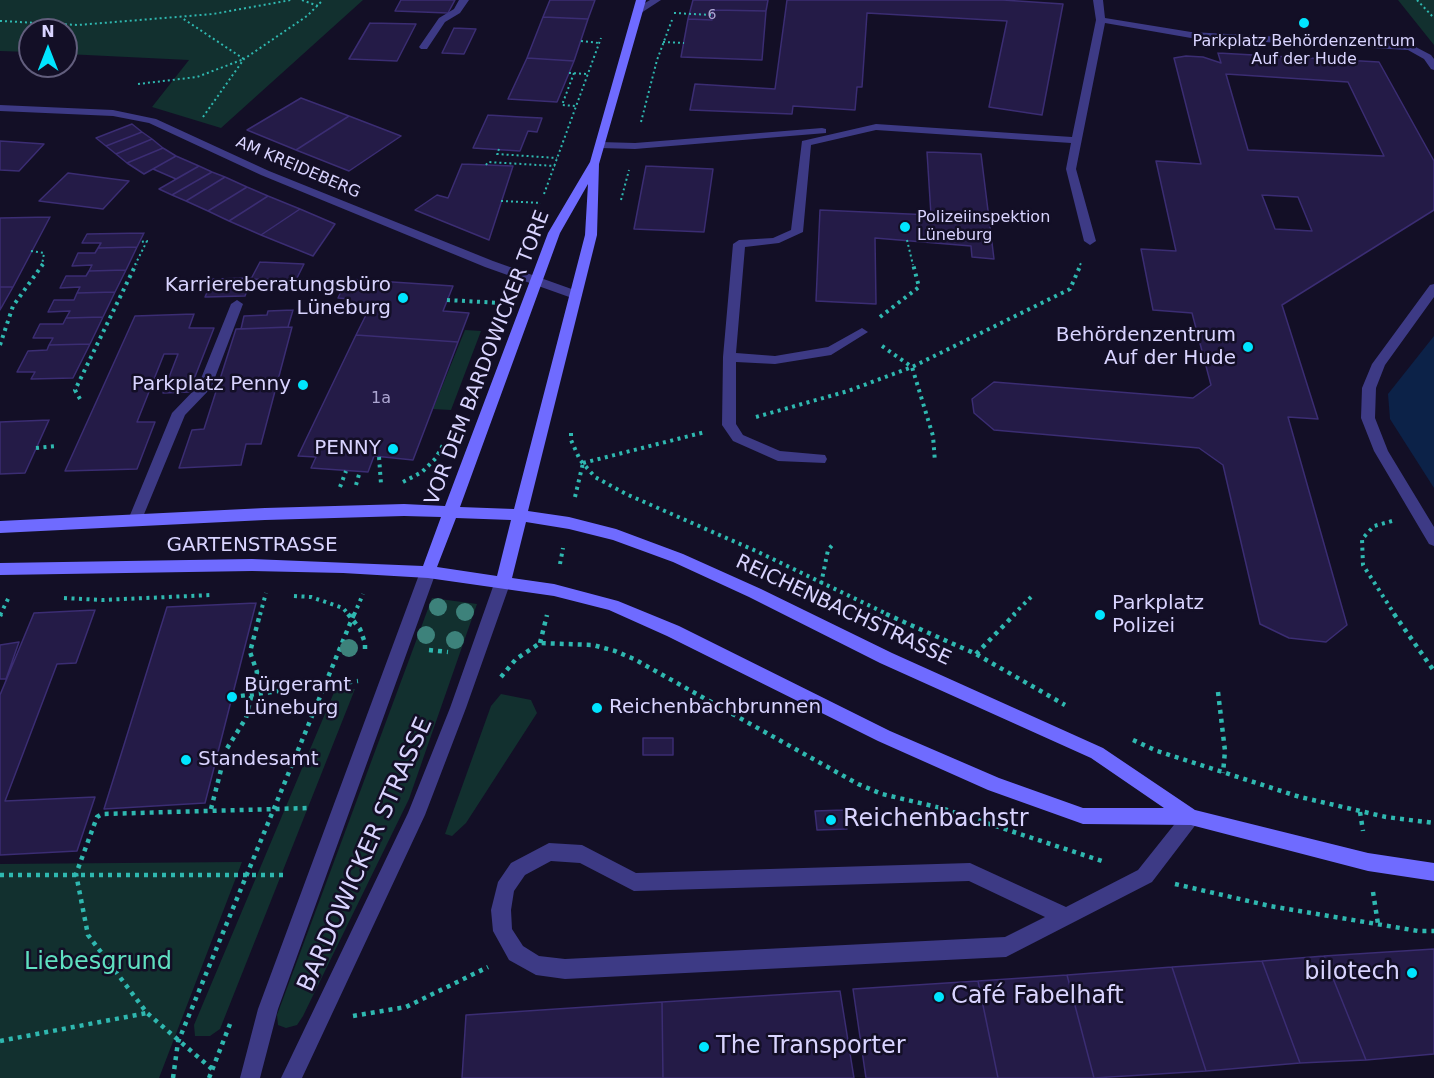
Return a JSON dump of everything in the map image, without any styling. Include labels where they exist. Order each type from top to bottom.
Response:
[{"type":"main road","name":"VOR DEM BARDOWICKER TORE","points":[[503,581],[591,235],[595,162],[641,0]]},
{"type":"main road","name":"VOR DEM BARDOWICKER TORE","points":[[428,572],[554,233],[595,162]]},
{"type":"main road","name":"GARTENSTRASSE","points":[[0,527],[369,511],[451,511]]},
{"type":"main road","name":"REICHENBACHSTRASSE","points":[[451,511],[519,515],[569,523],[616,535],[678,558],[755,593],[886,658],[1097,753],[1191,817]]},
{"type":"main road","name":"GARTENSTRASSE","points":[[0,569],[252,565],[343,567],[428,572],[503,581]]},
{"type":"main road","name":"REICHENBACHSTRASSE","points":[[503,581],[554,590],[612,606],[673,631],[884,736],[994,784],[1083,816],[1191,817],[1368,862],[1434,872]]},
{"type":"street","points":[[424,47],[442,20],[457,11],[464,0]]},
{"type":"street","points":[[638,11],[656,0]]},
{"type":"street","points":[[1090,241],[1071,169],[1101,20],[1098,0]]},
{"type":"street","points":[[1101,20],[1191,35],[1410,47],[1428,57],[1434,67]]},
{"type":"street","name":"AM KREIDEBERG","points":[[0,108],[138,116],[265,173],[576,295]]},
{"type":"street","points":[[600,145],[635,146],[876,127],[1077,140]]},
{"type":"street","points":[[820,459],[778,456],[738,438],[729,425],[729,357],[739,244],[774,241],[797,232],[806,143],[876,127]]},
{"type":"street","points":[[1434,288],[1379,364],[1369,388],[1368,418],[1380,451],[1434,540]]},
{"type":"street","points":[[135,520],[179,413],[204,388],[237,304]]},
{"type":"street","points":[[729,357],[776,360],[831,351],[862,332]]},
{"type":"street","name":"BARDOWICKER STRASSE","points":[[250,1078],[268,1009],[428,572]]},
{"type":"street","name":"BARDOWICKER STRASSE","points":[[291,1078],[416,815],[503,581]]},
{"type":"street","points":[[1066,917],[970,872],[634,882],[582,854],[549,852],[518,869],[505,888],[501,910],[503,930],[516,953],[536,965],[565,969],[1006,947],[1066,917],[1144,876],[1191,817]]},
{"type":"path","points":[[0,21],[78,25],[213,14],[291,0]]},
{"type":"path","points":[[302,0],[318,6]]},
{"type":"path","points":[[138,84],[197,76],[244,59],[318,6],[323,0]]},
{"type":"path","points":[[1417,0],[1434,18]]},
{"type":"path","points":[[674,13],[712,15]]},
{"type":"path","points":[[182,17],[244,59]]},
{"type":"path","points":[[581,41],[599,43]]},
{"type":"path","points":[[663,42],[684,43]]},
{"type":"path","points":[[204,117],[244,59]]},
{"type":"path","points":[[576,106],[562,105],[571,73],[588,74]]},
{"type":"path","points":[[499,149],[497,154],[557,158]]},
{"type":"path","points":[[486,165],[488,162],[555,166]]},
{"type":"path","points":[[501,201],[541,203]]},
{"type":"path","points":[[907,240],[919,287],[862,332],[912,368],[933,436],[935,462]]},
{"type":"path","points":[[80,399],[75,390],[147,241],[139,242]]},
{"type":"path","points":[[583,463],[848,391],[912,368],[1070,289],[1090,241]]},
{"type":"path","points":[[0,345],[2,328],[13,306],[44,263],[44,253],[31,251]]},
{"type":"path","points":[[128,265],[135,265]]},
{"type":"path","points":[[118,287],[124,287]]},
{"type":"path","points":[[447,300],[500,303]]},
{"type":"path","points":[[105,312],[112,312]]},
{"type":"path","points":[[93,338],[99,338]]},
{"type":"path","points":[[81,363],[88,363]]},
{"type":"path","points":[[36,447],[57,446]]},
{"type":"path","points":[[379,457],[381,488]]},
{"type":"path","points":[[365,643],[516,659],[540,644],[583,463]]},
{"type":"path","points":[[583,463],[595,477],[626,494],[756,551],[821,584],[976,654],[1074,710]]},
{"type":"path","points":[[338,493],[345,471]]},
{"type":"path","points":[[1419,514],[1374,526],[1362,539],[1363,565],[1386,603],[1434,670]]},
{"type":"path","points":[[821,584],[828,550],[834,543]]},
{"type":"path","points":[[211,809],[226,750],[246,718],[257,672],[250,652],[266,593]]},
{"type":"path","points":[[0,594],[11,594],[0,616]]},
{"type":"path","points":[[254,594],[277,594]]},
{"type":"path","points":[[56,597],[102,600],[219,595]]},
{"type":"path","points":[[289,595],[312,597],[343,608],[352,618],[365,643],[366,665]]},
{"type":"path","points":[[976,654],[1032,596]]},
{"type":"path","points":[[173,1078],[178,1042],[352,618]]},
{"type":"path","points":[[232,697],[362,681],[364,673]]},
{"type":"path","points":[[1218,692],[1226,751],[1223,773]]},
{"type":"path","points":[[1125,736],[1157,751],[1300,797],[1360,812],[1434,823]]},
{"type":"path","points":[[209,1078],[212,1069],[147,1013],[88,935],[76,874],[97,817],[102,814],[211,809],[313,808]]},
{"type":"path","points":[[0,875],[287,875]]},
{"type":"path","points":[[352,1016],[406,1007],[516,953]]},
{"type":"path","points":[[0,1041],[147,1013]]},
{"type":"green space","points":[[0,0],[363,0],[221,128],[152,107],[189,60],[78,55],[78,18],[18,18],[18,52],[0,51]]},
{"type":"green space","points":[[1398,0],[1434,0],[1434,45]]},
{"type":"green space","points":[[465,330],[481,331],[451,410],[433,409]]},
{"type":"green space","points":[[432,598],[477,604],[409,799],[303,1016],[297,1025],[286,1028],[278,1025],[277,1015]]},
{"type":"green space","points":[[355,689],[220,1029],[210,1036],[195,1036],[194,1025],[335,690]]},
{"type":"green space","points":[[501,694],[531,700],[537,713],[466,823],[452,836],[445,834],[491,706]]},
{"type":"green space","name":"Liebesgrund","points":[[242,862],[159,1078],[0,1078],[0,864]]},
{"type":"water","points":[[1434,336],[1434,488],[1390,419],[1388,394]]},
{"type":"building","points":[[401,0],[455,0],[448,13],[395,11]]},
{"type":"building","points":[[550,0],[595,0],[588,19],[543,17]]},
{"type":"building","points":[[693,0],[768,0],[766,11],[713,10],[712,20],[688,19]]},
{"type":"building","points":[[787,0],[1003,0],[1063,4],[1042,115],[989,107],[1007,21],[867,13],[862,87],[857,87],[855,110],[793,106],[792,114],[690,110],[695,84],[775,89]]},
{"type":"building","points":[[713,10],[766,11],[762,60],[681,57],[688,19],[712,20]]},
{"type":"building","points":[[543,17],[588,19],[574,61],[527,58]]},
{"type":"building","points":[[370,23],[416,24],[397,61],[349,59]]},
{"type":"building","points":[[454,28],[476,29],[464,54],[442,53]]},
{"type":"building","name":"Behördenzentrum Auf der Hude","points":[[1218,53],[1379,62],[1434,161],[1434,210],[1282,305],[1318,419],[1288,417],[1347,625],[1326,642],[1289,638],[1260,624],[1223,465],[1199,448],[994,430],[974,413],[972,399],[994,382],[1193,398],[1211,385],[1192,313],[1153,310],[1141,249],[1176,251],[1156,161],[1201,164],[1174,58],[1203,57],[1221,63]],"holes":[[[1226,74],[1348,82],[1384,156],[1248,150]],[[1262,195],[1298,197],[1312,231],[1275,229]]]},
{"type":"building","points":[[527,58],[574,61],[557,102],[508,99]]},
{"type":"building","points":[[301,98],[349,116],[296,150],[247,130]]},
{"type":"building","points":[[488,115],[542,118],[537,132],[528,131],[520,151],[473,148]]},
{"type":"building","points":[[349,116],[401,136],[349,171],[296,150]]},
{"type":"building","points":[[132,124],[142,132],[106,146],[96,138]]},
{"type":"building","points":[[142,132],[152,139],[116,154],[106,146]]},
{"type":"building","points":[[152,139],[163,148],[127,163],[116,154]]},
{"type":"building","points":[[0,141],[44,144],[19,171],[0,170]]},
{"type":"building","points":[[163,148],[176,156],[144,174],[127,163]]},
{"type":"building","name":"Polizeiinspektion Lüneburg","points":[[927,152],[981,154],[994,259],[972,257],[971,246],[875,238],[876,304],[816,301],[820,210],[931,215]]},
{"type":"building","points":[[176,156],[199,166],[176,179],[153,169]]},
{"type":"building","points":[[462,164],[513,166],[489,240],[415,210],[437,195],[448,198]]},
{"type":"building","points":[[199,166],[212,172],[172,195],[159,189]]},
{"type":"building","points":[[646,166],[713,169],[704,232],[634,229]]},
{"type":"building","points":[[212,172],[225,177],[186,201],[172,195]]},
{"type":"building","points":[[68,173],[129,181],[103,209],[39,201]]},
{"type":"building","points":[[225,177],[247,187],[208,211],[186,201]]},
{"type":"building","points":[[247,187],[268,196],[229,221],[208,211]]},
{"type":"building","points":[[268,196],[300,209],[261,235],[229,221]]},
{"type":"building","points":[[300,209],[335,224],[313,256],[261,235]]},
{"type":"building","points":[[50,217],[13,287],[0,287],[0,218]]},
{"type":"building","points":[[144,233],[137,247],[98,248],[101,243],[82,243],[87,234]]},
{"type":"building","points":[[137,247],[126,270],[89,271],[92,265],[72,266],[78,253],[95,253],[98,248]]},
{"type":"building","points":[[260,262],[304,264],[296,280],[251,279]]},
{"type":"building","points":[[126,270],[115,292],[77,293],[80,287],[60,288],[66,276],[86,276],[89,271]]},
{"type":"building","points":[[251,278],[245,296],[205,297],[213,279]]},
{"type":"building","points":[[347,279],[453,286],[443,311],[469,313],[458,342],[356,335],[368,311],[345,310],[350,299],[338,298]]},
{"type":"building","points":[[0,287],[13,287],[0,310]]},
{"type":"building","points":[[115,292],[103,317],[66,318],[70,311],[48,312],[54,300],[74,300],[77,293]]},
{"type":"building","points":[[293,310],[288,327],[241,329],[244,316],[267,315],[268,311]]},
{"type":"building","points":[[194,314],[189,328],[214,328],[189,392],[163,393],[178,354],[164,354],[137,422],[155,422],[137,469],[65,471],[135,316]]},
{"type":"building","points":[[103,317],[90,344],[49,345],[53,338],[33,338],[40,324],[63,324],[66,318]]},
{"type":"building","points":[[292,327],[261,444],[246,444],[241,465],[179,468],[192,430],[204,429],[236,329]]},
{"type":"building","points":[[356,335],[458,342],[413,460],[374,456],[368,472],[311,468],[316,457],[298,456]]},
{"type":"building","points":[[90,344],[73,378],[31,379],[35,372],[17,372],[28,351],[47,350],[49,345]]},
{"type":"building","points":[[49,420],[25,473],[0,474],[0,422]]},
{"type":"building","points":[[256,603],[205,803],[104,809],[167,607]]},
{"type":"building","points":[[95,610],[76,663],[57,664],[5,801],[95,797],[77,851],[0,855],[0,695],[34,613]]},
{"type":"building","points":[[19,642],[6,679],[0,679],[0,645]]},
{"type":"building","points":[[643,738],[673,738],[673,755],[643,755]]},
{"type":"building","name":"Reichenbachstr","points":[[844,810],[847,829],[817,830],[815,811]]},
{"type":"building","points":[[1434,949],[1434,1054],[1366,1060],[1324,956]]},
{"type":"building","points":[[1324,956],[1366,1060],[1300,1063],[1262,961]]},
{"type":"building","points":[[1262,961],[1300,1063],[1206,1071],[1172,967]]},
{"type":"building","points":[[1172,967],[1206,1071],[1094,1078],[1067,975]]},
{"type":"building","points":[[1067,975],[1094,1078],[998,1078],[978,981]]},
{"type":"building","points":[[978,981],[998,1078],[866,1078],[853,989]]},
{"type":"building","points":[[840,991],[854,1078],[663,1078],[662,1002]]},
{"type":"building","points":[[662,1002],[663,1078],[462,1078],[466,1015]]},
{"type":"place","name":"Parkplatz Behördenzentrum Auf der Hude","points":[[1304,23]]},
{"type":"place","name":"Polizeiinspektion Lüneburg","points":[[905,227]]},
{"type":"place","name":"Karriereberatungsbüro Lüneburg","points":[[403,298]]},
{"type":"place","name":"Behördenzentrum Auf der Hude","points":[[1248,347]]},
{"type":"place","name":"Parkplatz Penny","points":[[303,385]]},
{"type":"place","name":"PENNY","points":[[393,449]]},
{"type":"place","name":"Parkplatz Polizei","points":[[1100,615]]},
{"type":"place","name":"Bürgeramt Lüneburg","points":[[232,697]]},
{"type":"place","name":"Reichenbachbrunnen","points":[[597,708]]},
{"type":"place","name":"Standesamt","points":[[186,760]]},
{"type":"place","name":"Reichenbachstr","points":[[831,820]]},
{"type":"place","name":"bilotech","points":[[1412,973]]},
{"type":"place","name":"Café Fabelhaft","points":[[939,997]]},
{"type":"place","name":"The Transporter","points":[[704,1047]]}]
